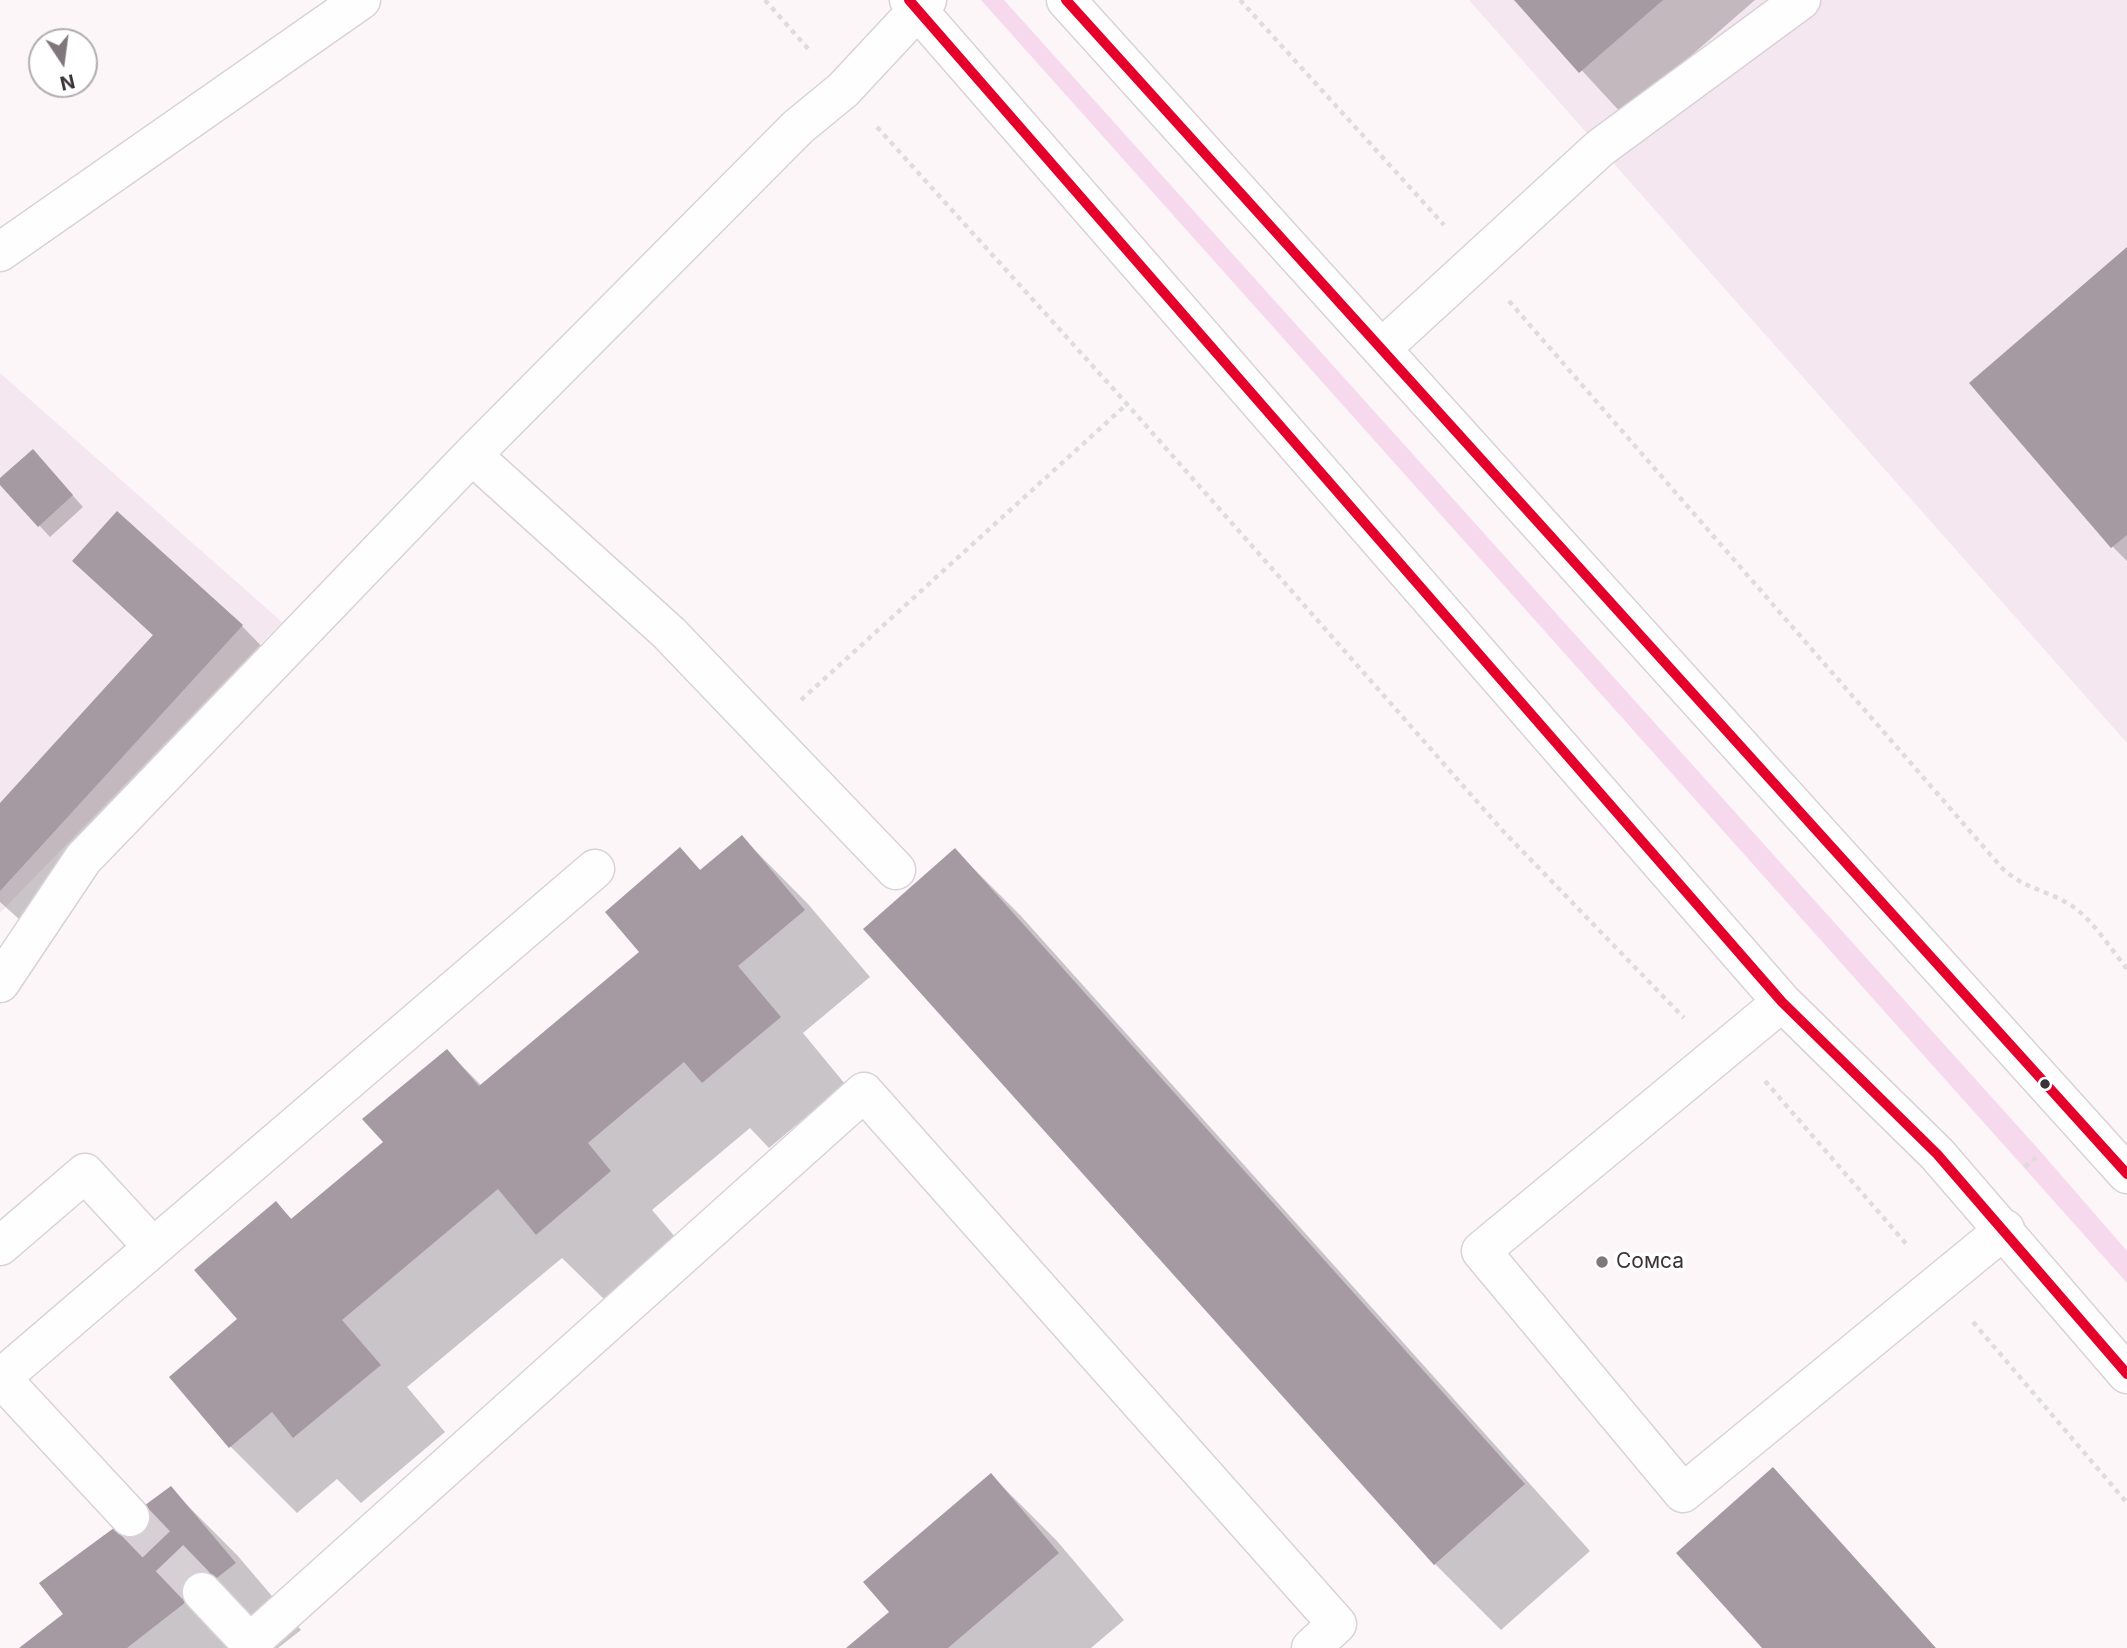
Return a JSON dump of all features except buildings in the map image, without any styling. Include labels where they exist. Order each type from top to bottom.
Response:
[{"type":"street","points":[[0,252],[361,0]]},
{"type":"street","points":[[1066,0],[2127,1174]]},
{"type":"street","points":[[1381,349],[1600,148],[1801,0]]},
{"type":"street","points":[[0,983],[83,859],[471,455],[798,127],[843,90],[918,3],[1783,1002],[1937,1154],[2127,1374]]},
{"type":"street","points":[[471,455],[669,633],[896,870]]},
{"type":"street","points":[[130,1517],[0,1378],[595,869]]},
{"type":"street","points":[[1783,1002],[1481,1251],[1683,1493],[2005,1230]]},
{"type":"street","points":[[202,1592],[250,1645],[864,1092],[1337,1624],[1311,1648]]},
{"type":"street","points":[[0,1246],[85,1173],[153,1247]]},
{"type":"path","points":[[765,0],[1127,404],[1503,831],[1702,1036],[1732,1043],[2127,1503]]},
{"type":"path","points":[[1240,0],[1476,263],[2002,868],[2020,884],[2067,902],[2078,910],[2127,969]]},
{"type":"path","points":[[765,733],[1127,404]]},
{"type":"path","points":[[2025,1167],[2041,1152]]},
{"type":"shaded area","points":[[981,0],[1004,0],[2041,1152],[2127,1251],[2127,1283]]},
{"type":"shaded area","points":[[1469,0],[2127,0],[2127,743],[1600,148]]},
{"type":"shaded area","points":[[0,373],[282,622],[0,913]]},
{"type":"tunnel","points":[[130,1517],[202,1592]]},
{"type":"transit line","points":[[909,0],[1782,1002],[1937,1154],[2127,1374]]},
{"type":"transit line","points":[[1066,0],[2127,1174]]},
{"type":"place","name":"Сомса","points":[[1602,1262]]}]
